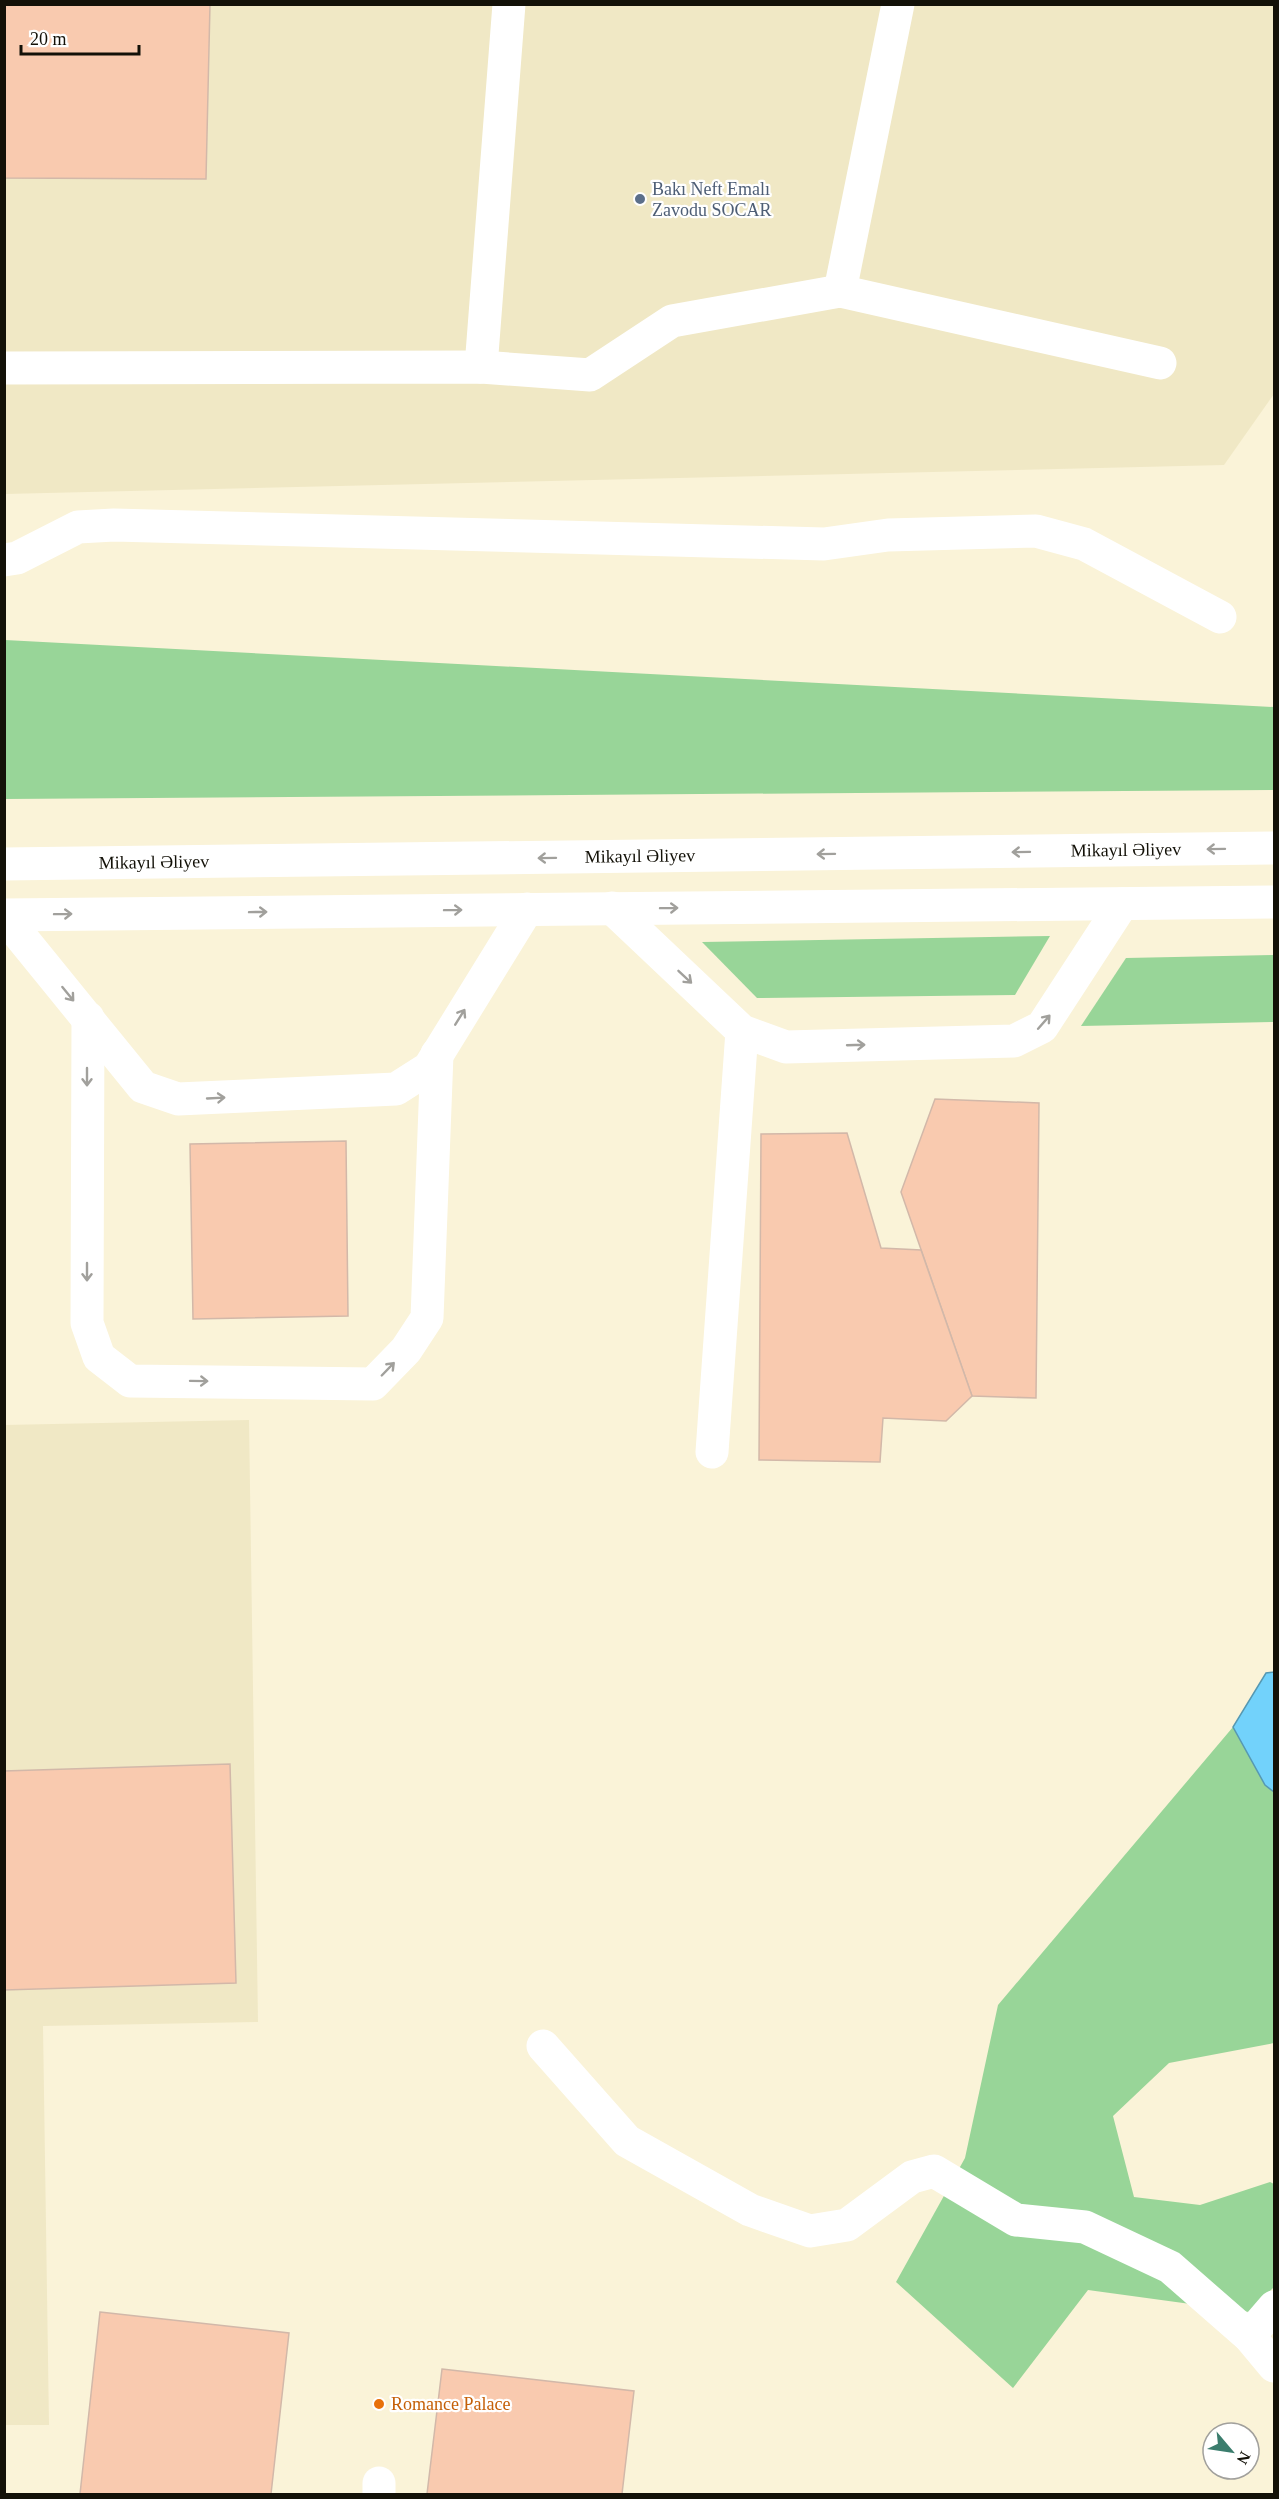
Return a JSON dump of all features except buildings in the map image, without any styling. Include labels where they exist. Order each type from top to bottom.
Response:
[{"type":"main road","points":[[481,367],[508,4]]},
{"type":"main road","points":[[840,291],[898,4]]},
{"type":"main road","points":[[4,368],[481,367],[590,375],[672,321],[840,291],[1160,363]]},
{"type":"main road","points":[[4,560],[17,558],[78,526],[114,525],[824,544],[888,535],[1036,531],[1084,543],[1220,617]]},
{"type":"main road","name":"Mikayıl Əliyev","points":[[4,864],[1275,848]]},
{"type":"main road","points":[[4,915],[1275,902]]},
{"type":"main road","points":[[612,908],[742,1031],[786,1047],[1014,1041],[1042,1027],[1122,904]]},
{"type":"main road","points":[[4,915],[143,1087],[178,1100],[396,1089],[429,1068],[527,909]]},
{"type":"main road","points":[[88,1018],[87,1323],[99,1357],[130,1381],[373,1384],[406,1350],[427,1318],[437,1054]]},
{"type":"main road","points":[[712,1452],[742,1031]]},
{"type":"main road","points":[[543,2046],[627,2140],[750,2210],[810,2231],[847,2225],[912,2177],[934,2171],[1016,2220],[1085,2227],[1170,2267],[1249,2336],[1275,2366]]},
{"type":"main road","points":[[1249,2336],[1275,2307]]},
{"type":"shaded area","name":"Bakı Neft Emalı Zavodu SOCAR","points":[[4,5],[1274,5],[1274,394],[1224,465],[5,494]]},
{"type":"shaded area","points":[[249,1420],[258,2022],[43,2026],[49,2425],[4,2425],[4,1425]]},
{"type":"green space","points":[[5,640],[1274,707],[1274,790],[5,799]]},
{"type":"green space","points":[[1050,936],[1015,995],[757,998],[702,942]]},
{"type":"green space","points":[[1274,955],[1274,1022],[1081,1026],[1126,958]]},
{"type":"green space","points":[[1233,1727],[1265,1785],[1274,1792],[1274,2043],[1169,2063],[1113,2116],[1134,2197],[1200,2205],[1270,2182],[1274,2184],[1274,2287],[1249,2312],[1088,2290],[1013,2388],[896,2282],[965,2158],[998,2005]]},
{"type":"water","points":[[1274,1672],[1274,1792],[1265,1785],[1233,1727],[1266,1673]]},
{"type":"place","name":"Bakı Neft Emalı Zavodu SOCAR","points":[[640,199]]},
{"type":"place","name":"Romance Palace","points":[[379,2404]]}]
